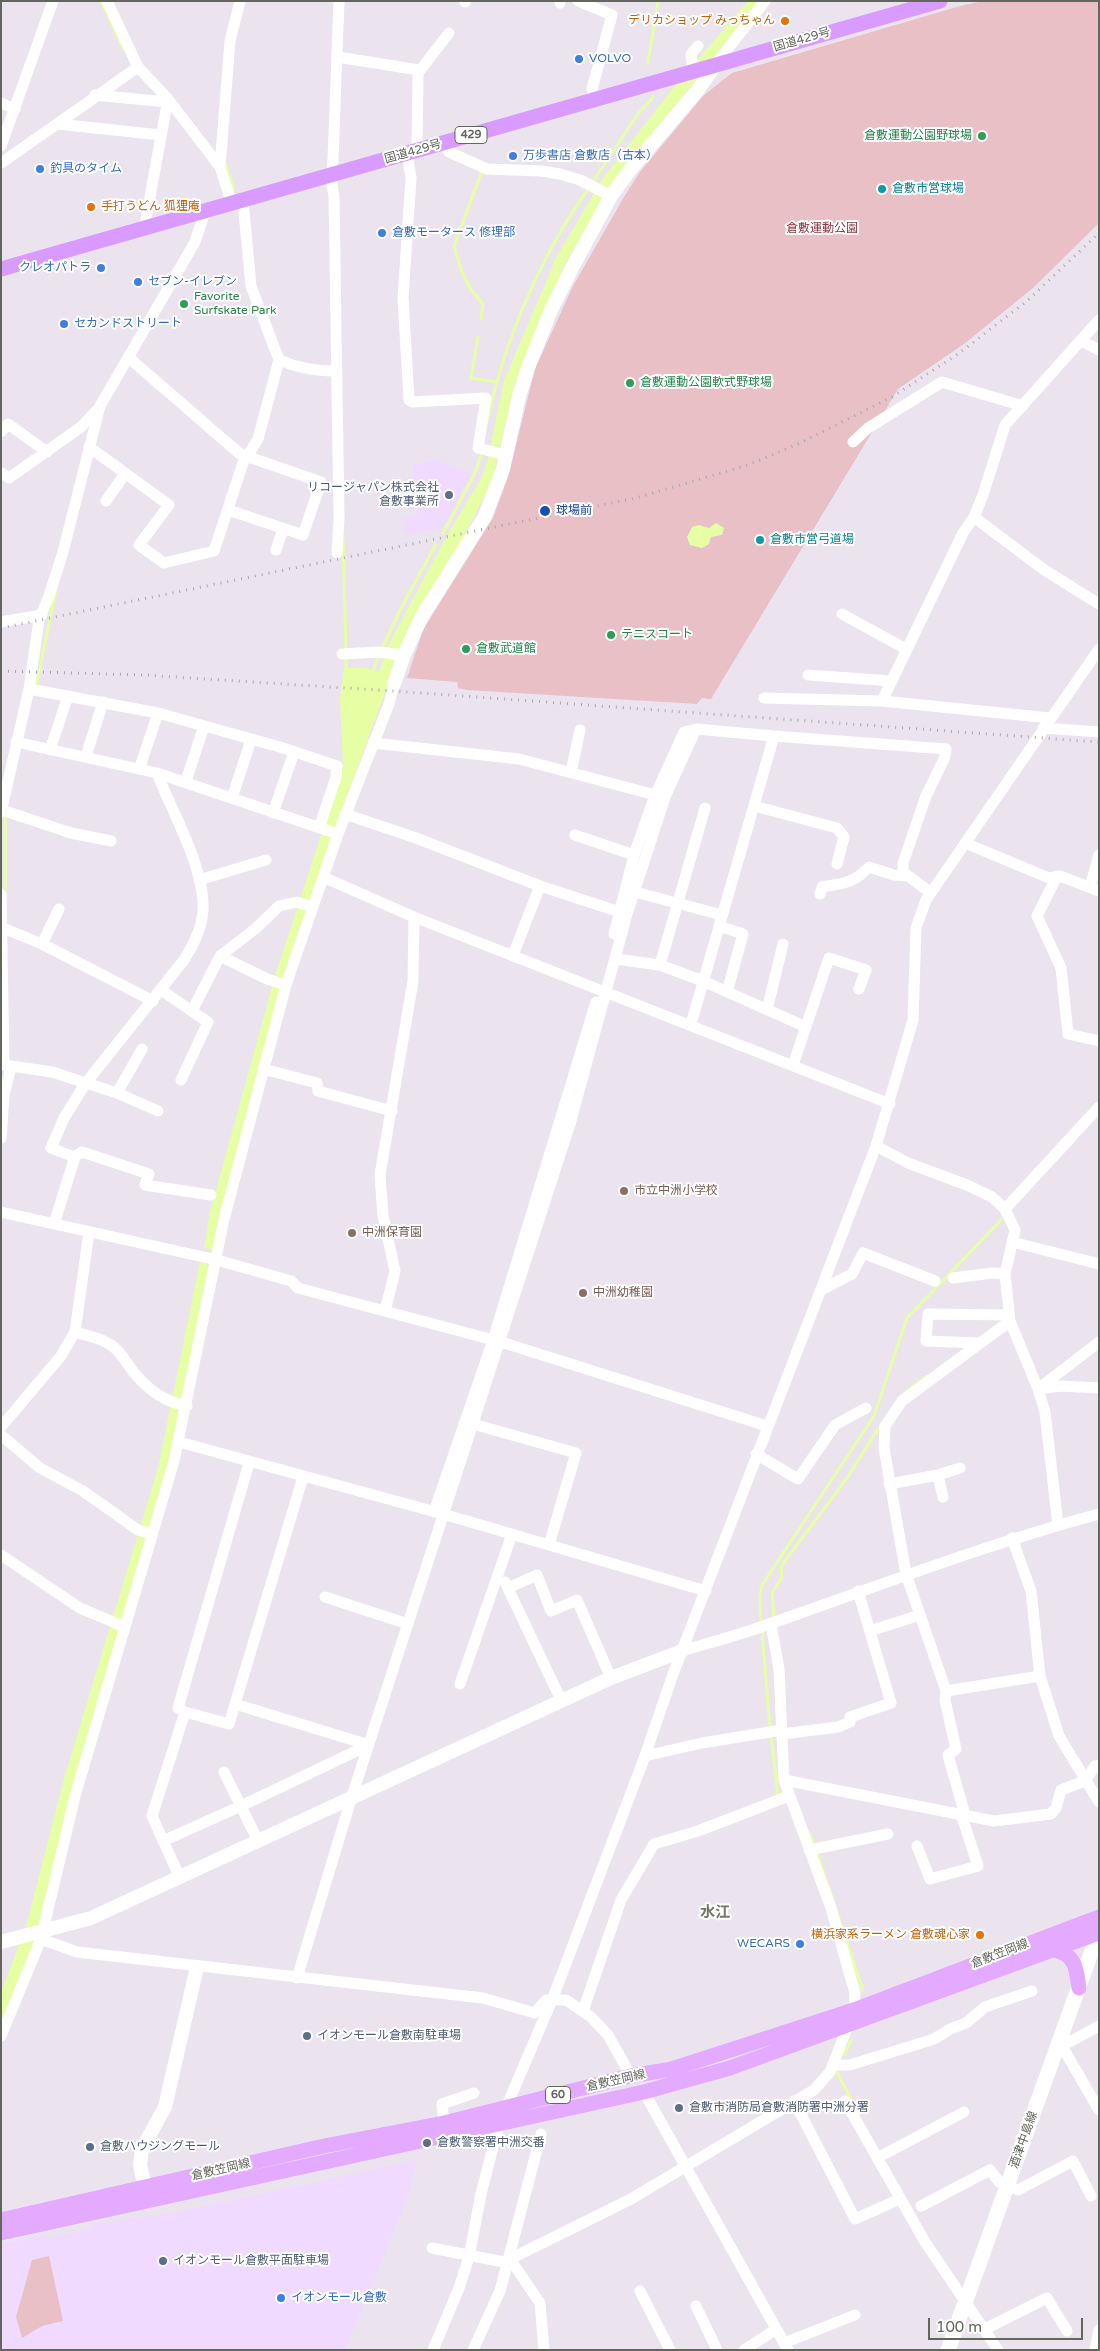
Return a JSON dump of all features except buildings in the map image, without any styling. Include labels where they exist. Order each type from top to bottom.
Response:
[{"type":"highway","name":"国道429号","points":[[1,269],[940,1]]},
{"type":"main road","name":"倉敷笠岡線","points":[[1,2233],[324,2146],[444,2123],[632,2076],[672,2069],[854,2010],[1099,1917]]},
{"type":"main road","name":"倉敷笠岡線","points":[[1,2220],[146,2194],[499,2124],[644,2092],[730,2068],[1098,1933]]},
{"type":"main road","name":"酒津中島線","points":[[948,2350],[1061,2044],[1098,1933]]},
{"type":"main road","points":[[1054,1950],[1065,1952],[1072,1959],[1079,1988]]},
{"type":"street","points":[[1,146],[53,1]]},
{"type":"street","points":[[91,449],[169,505],[139,545],[164,563],[214,551],[246,458],[258,439],[279,360],[251,286],[238,202],[220,167],[168,100],[138,67],[107,1]]},
{"type":"street","points":[[220,167],[230,41],[240,1]]},
{"type":"street","points":[[337,553],[339,528],[333,174],[341,57],[339,1]]},
{"type":"street","points":[[578,1],[612,15],[592,90],[594,100]]},
{"type":"street","points":[[1,2036],[40,1935],[75,1796],[123,1626],[179,1442],[184,1405],[224,1220],[263,1069],[281,984],[306,905],[323,878],[336,834],[355,783],[389,704],[402,655],[421,618],[478,530],[495,490],[519,396],[599,189],[630,170],[697,92],[716,64],[765,1]]},
{"type":"street","points":[[449,33],[419,70],[403,298],[409,400],[413,402],[486,398],[478,448],[504,455]]},
{"type":"street","points":[[693,71],[691,54],[698,46]]},
{"type":"street","points":[[341,57],[419,70]]},
{"type":"street","points":[[1,163],[95,95],[138,67]]},
{"type":"street","points":[[95,95],[168,100]]},
{"type":"street","points":[[144,229],[168,100]]},
{"type":"street","points":[[1,103],[15,109]]},
{"type":"street","points":[[56,124],[161,135]]},
{"type":"street","points":[[445,143],[449,152],[487,169],[550,172],[599,189]]},
{"type":"street","points":[[1,473],[9,478],[81,427],[100,406],[130,359],[195,242],[205,211]]},
{"type":"street","points":[[882,702],[963,532],[974,517],[983,495],[1005,425],[1099,320]]},
{"type":"street","points":[[1082,341],[1099,350]]},
{"type":"street","points":[[130,359],[246,458],[337,487]]},
{"type":"street","points":[[279,360],[297,368],[335,371]]},
{"type":"street","points":[[853,442],[868,428],[942,382],[1023,406]]},
{"type":"street","points":[[100,406],[91,449],[63,552],[39,620],[33,690],[11,765],[4,811],[66,831],[111,841]]},
{"type":"street","points":[[1,432],[8,424],[47,452]]},
{"type":"street","points":[[106,501],[125,474]]},
{"type":"street","points":[[228,510],[303,535],[321,482]]},
{"type":"street","points":[[974,517],[1044,569],[1099,604]]},
{"type":"street","points":[[276,550],[283,529]]},
{"type":"street","points":[[842,614],[906,649]]},
{"type":"street","points":[[1,622],[42,615]]},
{"type":"street","points":[[433,2350],[459,2288],[469,2257],[481,2194],[499,2124],[552,2000],[646,1756],[682,1651],[756,1454],[876,1146],[890,1104],[913,1020],[916,928],[926,900],[1099,649]]},
{"type":"street","points":[[345,654],[378,652],[402,655]]},
{"type":"street","points":[[808,675],[892,681]]},
{"type":"street","points":[[33,690],[158,713],[338,766],[338,778],[321,829]]},
{"type":"street","points":[[50,750],[68,696]]},
{"type":"street","points":[[764,698],[882,702],[1050,718]]},
{"type":"street","points":[[86,756],[104,702]]},
{"type":"street","points":[[140,768],[158,713]]},
{"type":"street","points":[[186,781],[204,726]]},
{"type":"street","points":[[1043,728],[1099,732]]},
{"type":"street","points":[[603,990],[616,958],[634,855],[660,796],[696,729],[946,749],[945,757],[926,796],[903,863],[904,872],[931,893]]},
{"type":"street","points":[[571,772],[580,730]]},
{"type":"street","points":[[691,1024],[774,736]]},
{"type":"street","points":[[232,798],[251,740]]},
{"type":"street","points":[[18,742],[157,772],[336,834]]},
{"type":"street","points":[[373,743],[519,758],[660,796]]},
{"type":"street","points":[[273,813],[294,752]]},
{"type":"street","points":[[1,758],[11,765]]},
{"type":"street","points":[[74,1157],[51,1148],[64,1118],[85,1084],[184,960],[194,944],[200,927],[203,911],[199,880],[186,842],[157,772]]},
{"type":"street","points":[[338,778],[355,783]]},
{"type":"street","points":[[438,1513],[473,1424],[603,990],[624,913],[635,892],[660,796]]},
{"type":"street","points":[[754,806],[837,828],[844,837],[836,864]]},
{"type":"street","points":[[660,965],[705,808]]},
{"type":"street","points":[[345,814],[416,838],[540,886],[624,913]]},
{"type":"street","points":[[575,835],[634,855]]},
{"type":"street","points":[[965,843],[1048,878],[1060,876],[1094,889],[1099,855]]},
{"type":"street","points":[[199,880],[266,860]]},
{"type":"street","points":[[820,894],[822,887],[851,882],[859,878],[869,867],[894,875],[908,876]]},
{"type":"street","points":[[1057,876],[1037,916],[1061,968],[1068,1034],[1099,1041]]},
{"type":"street","points":[[323,878],[414,917],[691,1024],[890,1104]]},
{"type":"street","points":[[513,955],[540,886]]},
{"type":"street","points":[[635,892],[677,902],[721,921],[743,934],[727,992]]},
{"type":"street","points":[[1,894],[5,928],[2,984],[6,1065],[1,1138]]},
{"type":"street","points":[[192,1011],[220,956],[255,929],[279,906],[306,905]]},
{"type":"street","points":[[42,944],[59,909]]},
{"type":"street","points":[[385,1311],[395,1271],[383,1216],[380,1175],[413,981],[414,917]]},
{"type":"street","points":[[5,928],[42,944],[153,1001]]},
{"type":"street","points":[[767,1010],[783,944]]},
{"type":"street","points":[[220,956],[281,984]]},
{"type":"street","points":[[616,958],[660,965],[703,981],[806,1027]]},
{"type":"street","points":[[793,1065],[829,958],[866,970],[859,989]]},
{"type":"street","points":[[161,990],[208,1022],[181,1080]]},
{"type":"street","points":[[118,1094],[142,1049]]},
{"type":"street","points":[[6,1065],[52,1072],[118,1094],[158,1111]]},
{"type":"street","points":[[263,1069],[317,1083],[318,1091],[392,1111]]},
{"type":"street","points":[[1005,1210],[1099,1108]]},
{"type":"street","points":[[876,1146],[908,1163],[967,1185],[992,1197],[1005,1210],[1015,1230],[1003,1274],[1009,1318],[1038,1389],[1044,1412],[1058,1525]]},
{"type":"street","points":[[54,1224],[74,1157],[82,1152],[149,1174],[145,1185],[211,1195]]},
{"type":"street","points":[[1,1212],[215,1260],[291,1281],[298,1288],[497,1341],[767,1426]]},
{"type":"street","points":[[1,1427],[61,1356],[75,1332],[89,1232]]},
{"type":"street","points":[[1012,1242],[1099,1264]]},
{"type":"street","points":[[821,1290],[852,1274],[863,1253],[934,1281]]},
{"type":"street","points":[[953,1278],[1003,1274]]},
{"type":"street","points":[[979,1343],[926,1341],[928,1314],[1009,1318]]},
{"type":"street","points":[[917,1846],[930,1879],[978,1866],[948,1755],[956,1749],[945,1700],[946,1691],[906,1574],[889,1484],[884,1448],[885,1426],[902,1401],[1009,1318]]},
{"type":"street","points":[[75,1332],[112,1346],[136,1375],[157,1394],[170,1402],[184,1405]]},
{"type":"street","points":[[297,1978],[352,1796],[408,1624],[438,1513],[497,1341]]},
{"type":"street","points":[[1038,1389],[1099,1342]]},
{"type":"street","points":[[1038,1389],[1061,1386],[1099,1388]]},
{"type":"street","points":[[756,1454],[798,1479],[835,1425],[866,1408]]},
{"type":"street","points":[[473,1424],[576,1453],[549,1545]]},
{"type":"street","points":[[1,1435],[40,1468],[82,1491],[138,1530],[151,1534]]},
{"type":"street","points":[[179,1442],[249,1463],[438,1513],[706,1591]]},
{"type":"street","points":[[249,1463],[178,1708],[185,1712],[229,1724],[303,1477]]},
{"type":"street","points":[[889,1484],[938,1475],[960,1468]]},
{"type":"street","points":[[938,1475],[943,1498]]},
{"type":"street","points":[[1,1942],[40,1935],[91,1918],[561,1700],[661,1657],[771,1624],[858,1591],[1012,1538],[1099,1514]]},
{"type":"street","points":[[460,1684],[512,1534]]},
{"type":"street","points":[[1012,1538],[1031,1591],[1040,1676],[1059,1736],[1099,1802]]},
{"type":"street","points":[[1,1555],[80,1608],[109,1622],[123,1626]]},
{"type":"street","points":[[500,1572],[561,1700]]},
{"type":"street","points":[[508,1588],[537,1575],[551,1611],[577,1600],[611,1678]]},
{"type":"street","points":[[646,1756],[702,1743],[779,1732],[838,1727],[850,1722],[850,1716],[891,1703],[858,1591]]},
{"type":"street","points":[[324,1597],[408,1624]]},
{"type":"street","points":[[870,1631],[920,1615]]},
{"type":"street","points":[[432,2248],[469,2257],[509,2261],[597,2218],[686,2166],[814,2090],[830,2072],[854,2010],[855,1993],[830,1908],[784,1780],[779,1732],[778,1669],[771,1624]]},
{"type":"street","points":[[946,1691],[1040,1676]]},
{"type":"street","points":[[235,1704],[369,1744]]},
{"type":"street","points":[[180,1878],[152,1816],[185,1712]]},
{"type":"street","points":[[163,1841],[241,1806],[369,1744]]},
{"type":"street","points":[[784,1780],[994,1821],[1051,1814],[1056,1808],[1061,1790],[1085,1781],[1095,1766],[1099,1765]]},
{"type":"street","points":[[224,1772],[258,1841]]},
{"type":"street","points":[[583,2011],[621,1900],[654,1844],[698,1831],[790,1796]]},
{"type":"street","points":[[809,1850],[888,1834]]},
{"type":"street","points":[[40,1935],[77,1952],[483,1998],[535,2013],[546,2000],[566,2000],[583,2011],[608,2035],[632,2076]]},
{"type":"street","points":[[146,2194],[140,2165],[142,2149],[165,2107],[197,1967]]},
{"type":"street","points":[[833,2065],[850,2065],[934,2039],[950,2029],[966,2023],[985,2007],[1032,1991]]},
{"type":"street","points":[[1099,2026],[1061,2044],[1099,2110]]},
{"type":"street","points":[[644,2092],[775,2330],[786,2346],[855,2315]]},
{"type":"street","points":[[444,2123],[442,2104],[474,2093]]},
{"type":"street","points":[[794,2101],[855,2219],[900,2199]]},
{"type":"street","points":[[846,2101],[925,2242],[998,2350]]},
{"type":"street","points":[[877,2158],[964,2112]]},
{"type":"street","points":[[473,2350],[500,2291],[541,2134]]},
{"type":"street","points":[[921,2206],[990,2170],[999,2182],[1018,2190],[1073,2161],[1091,2196]]},
{"type":"street","points":[[509,2261],[540,2303],[544,2350]]},
{"type":"street","points":[[640,2291],[670,2350]]},
{"type":"street","points":[[985,2330],[1047,2298],[1067,2331]]},
{"type":"street","points":[[696,2306],[717,2350]]},
{"type":"street","points":[[744,2350],[775,2330]]},
{"type":"street","points":[[1095,2350],[1099,2330]]},
{"type":"street","points":[[759,2342],[766,2350]]},
{"type":"shaded area","points":[[748,1],[760,1],[613,182],[565,264],[515,382],[492,481],[388,685],[335,828],[214,1250],[204,1248],[210,1212],[275,976],[343,768],[340,698],[344,668],[365,668],[379,672],[388,646],[444,541],[482,477],[488,458],[504,381],[556,258],[603,178],[670,92]]},
{"type":"shaded area","points":[[435,460],[471,473],[443,528],[405,534],[402,519],[418,515],[413,466]]},
{"type":"shaded area","points":[[716,523],[724,528],[722,535],[711,537],[709,544],[702,548],[690,545],[687,537],[692,527],[699,525],[709,528]]},
{"type":"shaded area","points":[[200,1262],[206,1263],[210,1269],[172,1452],[33,1949],[1,2022],[1,1992],[26,1927],[64,1779],[158,1468]]},
{"type":"shaded area","name":"イオンモール倉敷","points":[[417,2160],[410,2191],[345,2350],[1,2350],[1,2244],[42,2236],[48,2238],[93,2229],[95,2223],[178,2212]]},
{"type":"green space","name":"倉敷運動公園","points":[[983,1],[1099,1],[1099,223],[1033,288],[964,344],[898,389],[711,699],[702,698],[697,704],[467,690],[458,688],[457,682],[407,678],[423,630],[493,518],[508,477],[535,369],[573,286],[640,172],[703,96],[732,73],[960,6]]},
{"type":"green space","points":[[49,2256],[63,2321],[42,2326],[22,2338],[16,2317],[32,2260]]},
{"type":"waterway","points":[[101,1],[124,50]]},
{"type":"waterway","points":[[648,63],[658,1]]},
{"type":"waterway","points":[[592,183],[637,115],[653,96]]},
{"type":"waterway","points":[[224,161],[234,189]]},
{"type":"waterway","points":[[481,319],[483,304],[470,288],[461,270],[454,246],[482,171]]},
{"type":"waterway","points":[[488,419],[504,359],[527,299],[556,241],[589,188]]},
{"type":"waterway","points":[[478,337],[471,378],[497,382]]},
{"type":"waterway","points":[[443,533],[474,475],[482,453]]},
{"type":"waterway","points":[[343,537],[346,650]]},
{"type":"waterway","points":[[382,649],[399,612],[436,544]]},
{"type":"waterway","points":[[36,687],[56,590]]},
{"type":"waterway","points":[[372,674],[379,655]]},
{"type":"waterway","points":[[346,657],[346,670]]},
{"type":"waterway","points":[[5,814],[5,893]]},
{"type":"waterway","points":[[761,1621],[760,1595],[762,1585],[874,1416],[907,1318],[1003,1218]]},
{"type":"waterway","points":[[904,1393],[927,1376]]},
{"type":"waterway","points":[[774,1619],[772,1593],[781,1579],[782,1565],[847,1478],[880,1426]]},
{"type":"waterway","points":[[762,1631],[770,1729]]},
{"type":"waterway","points":[[771,1735],[778,1796]]},
{"type":"waterway","points":[[810,1834],[814,1843]]},
{"type":"waterway","points":[[817,1852],[863,1991]]},
{"type":"waterway","points":[[844,2055],[851,2040]]},
{"type":"waterway","points":[[837,2072],[859,2115]]},
{"type":"railway","points":[[1,628],[636,498],[748,465],[798,444],[892,397],[958,354],[1027,301],[1099,233]]},
{"type":"railway","points":[[1,671],[144,675],[393,691],[1099,742]]},
{"type":"place","name":"デリカショップ みっちゃん","points":[[785,21]]},
{"type":"place","name":"VOLVO","points":[[579,59]]},
{"type":"place","name":"倉敷運動公園野球場","points":[[982,136]]},
{"type":"place","name":"万歩書店 倉敷店（古本）","points":[[513,156]]},
{"type":"place","name":"釣具のタイム","points":[[40,169]]},
{"type":"place","name":"倉敷市営球場","points":[[882,189]]},
{"type":"place","name":"手打うどん 狐狸庵","points":[[91,207]]},
{"type":"place","name":"倉敷モータース 修理部","points":[[382,233]]},
{"type":"place","name":"クレオパトラ","points":[[101,268]]},
{"type":"place","name":"セブン-イレブン","points":[[138,282]]},
{"type":"place","name":"Favorite Surfskate Park","points":[[184,304]]},
{"type":"place","name":"セカンドストリート","points":[[64,324]]},
{"type":"place","name":"倉敷運動公園軟式野球場","points":[[630,383]]},
{"type":"place","name":"リコージャパン株式会社 倉敷事業所","points":[[449,495]]},
{"type":"place","name":"球場前","points":[[545,511]]},
{"type":"place","name":"倉敷市営弓道場","points":[[760,540]]},
{"type":"place","name":"テニスコート","points":[[611,635]]},
{"type":"place","name":"倉敷武道館","points":[[466,649]]},
{"type":"place","name":"市立中洲小学校","points":[[624,1191]]},
{"type":"place","name":"中洲保育園","points":[[352,1233]]},
{"type":"place","name":"中洲幼稚園","points":[[583,1293]]},
{"type":"place","name":"横浜家系ラーメン 倉敷魂心家","points":[[980,1935]]},
{"type":"place","name":"WECARS","points":[[800,1944]]},
{"type":"place","name":"イオンモール倉敷南駐車場","points":[[307,2036]]},
{"type":"place","name":"倉敷市消防局倉敷消防署中洲分署","points":[[679,2108]]},
{"type":"place","name":"倉敷警察署中洲交番","points":[[427,2143]]},
{"type":"place","name":"倉敷ハウジングモール","points":[[90,2147]]},
{"type":"place","name":"イオンモール倉敷平面駐車場","points":[[163,2261]]},
{"type":"place","name":"イオンモール倉敷","points":[[281,2298]]},
{"type":"district","name":"水江","points":[[715,1913]]}]
